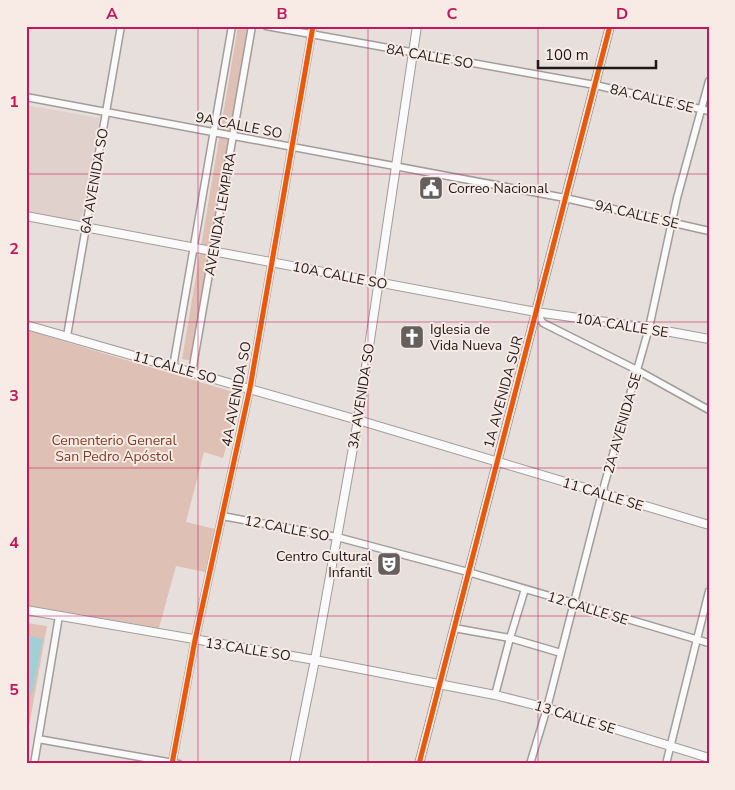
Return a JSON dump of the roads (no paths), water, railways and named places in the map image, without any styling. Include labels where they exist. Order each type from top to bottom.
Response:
[{"type":"street","name":"6A AVENIDA SO","points":[[67,336],[121,26]]},
{"type":"street","name":"AVENIDA LEMPIRA","points":[[173,366],[232,26]]},
{"type":"street","name":"AVENIDA LEMPIRA","points":[[192,372],[252,26]]},
{"type":"street","name":"8A CALLE SO","points":[[266,26],[594,85]]},
{"type":"street","name":"4A AVENIDA SO","points":[[175,763],[195,640],[250,388],[313,26]]},
{"type":"street","name":"3A AVENIDA SO","points":[[294,764],[315,660],[358,420],[417,26]]},
{"type":"street","name":"1A AVENIDA SUR","points":[[418,764],[610,26]]},
{"type":"street","name":"2A AVENIDA SE","points":[[530,764],[547,708],[602,493],[649,328],[671,222],[705,110],[709,81]]},
{"type":"street","name":"8A CALLE SE","points":[[594,85],[705,110]]},
{"type":"street","name":"9A CALLE SO","points":[[26,97],[565,198]]},
{"type":"street","name":"9A CALLE SE","points":[[565,198],[709,231]]},
{"type":"street","name":"10A CALLE SO","points":[[26,216],[536,312]]},
{"type":"street","name":"10A CALLE SE","points":[[536,312],[649,328],[709,339]]},
{"type":"street","points":[[536,312],[543,323],[637,370],[709,410]]},
{"type":"street","name":"11 CALLE SO","points":[[26,325],[250,388],[497,462]]},
{"type":"street","name":"11 CALLE SE","points":[[497,462],[709,525]]},
{"type":"street","name":"12 CALLE SO","points":[[222,516],[337,538],[468,572]]},
{"type":"street","name":"12 CALLE SE","points":[[468,572],[709,643]]},
{"type":"street","points":[[495,696],[525,589]]},
{"type":"street","points":[[666,764],[709,591]]},
{"type":"street","name":"13 CALLE SO","points":[[26,610],[315,660],[439,685]]},
{"type":"street","points":[[34,764],[59,616]]},
{"type":"street","points":[[454,628],[510,638],[561,653]]},
{"type":"street","name":"13 CALLE SE","points":[[439,685],[547,708],[709,758]]},
{"type":"street","points":[[38,739],[175,763]]},
{"type":"water","points":[[26,635],[43,639],[32,694],[26,693]]},
{"type":"place","name":"Correo Nacional","points":[[431,188]]},
{"type":"place","name":"Iglesia de Vida Nueva","points":[[412,337]]},
{"type":"place","name":"Centro Cultural Infantil","points":[[389,564]]},
{"type":"park label","name":"Cementerio General San Pedro Apóstol","points":[[114,448]]}]
